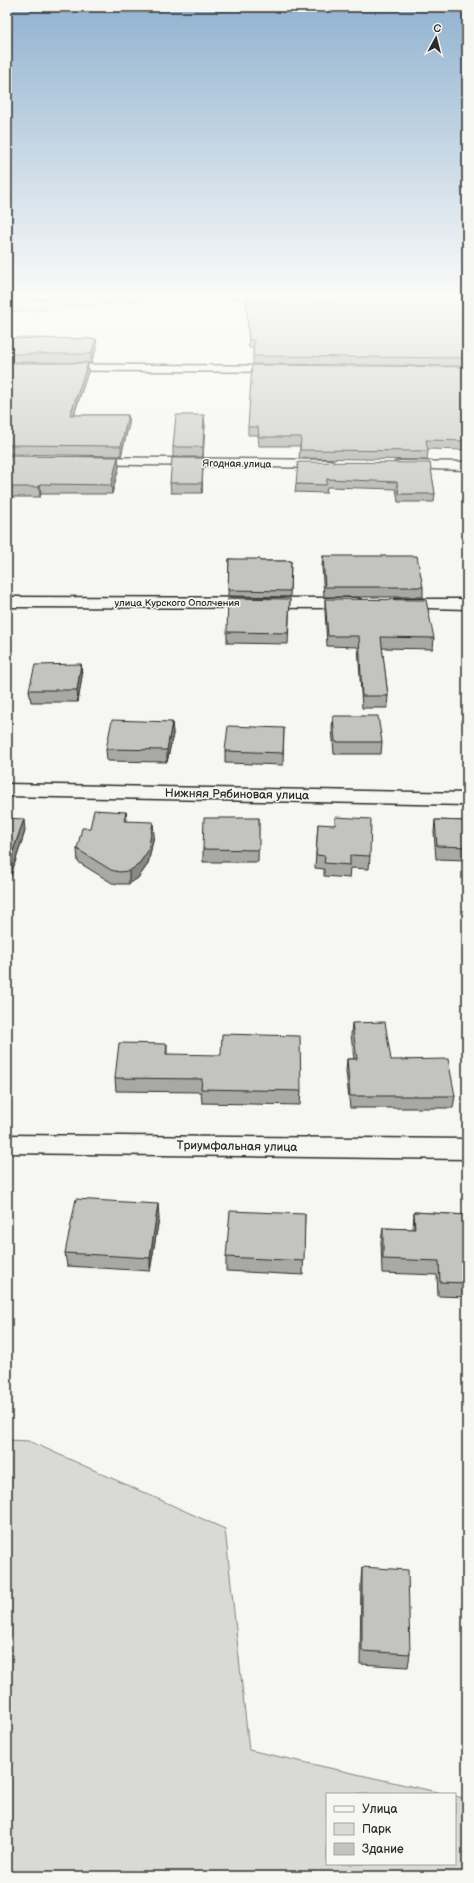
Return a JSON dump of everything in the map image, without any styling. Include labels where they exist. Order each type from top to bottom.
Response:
[{"type":"street","name":"Ягодная улица","points":[[79,461],[340,464]]},
{"type":"street","points":[[388,465],[467,466]]},
{"type":"street","name":"улица Курского Ополчения","points":[[7,602],[467,604]]},
{"type":"street","name":"Нижняя Рябиновая улица","points":[[7,790],[467,799]]},
{"type":"street","name":"Триумфальная улица","points":[[7,1144],[467,1149]]},
{"type":"green space","points":[[7,1440],[29,1441],[225,1529],[249,1750],[442,1793],[326,1793],[326,1865],[456,1865],[456,1796],[467,1799],[467,1876],[7,1876]]},
{"type":"building","points":[[7,382],[81,382],[70,415],[128,415],[121,446],[7,445]]},
{"type":"building","points":[[251,382],[467,382],[467,441],[426,440],[428,451],[300,450],[301,437],[259,437],[258,427],[248,427]]},
{"type":"building","points":[[176,415],[204,415],[203,447],[173,447]]},
{"type":"building","points":[[7,456],[118,457],[111,485],[40,484],[39,487],[7,487]]},
{"type":"building","points":[[172,458],[203,458],[202,483],[170,483]]},
{"type":"building","points":[[298,462],[430,463],[435,494],[399,494],[397,482],[327,479],[326,485],[296,484]]},
{"type":"building","points":[[323,556],[417,556],[423,587],[325,587]]},
{"type":"building","points":[[229,559],[291,561],[290,591],[228,590]]},
{"type":"building","points":[[228,598],[290,599],[288,633],[227,632]]},
{"type":"building","points":[[325,599],[426,600],[434,638],[381,637],[388,696],[362,696],[359,636],[328,636]]},
{"type":"building","points":[[81,664],[77,690],[29,690],[35,665]]},
{"type":"building","points":[[333,716],[378,716],[382,742],[335,742]]},
{"type":"building","points":[[112,720],[172,722],[167,750],[106,749]]},
{"type":"building","points":[[228,726],[284,728],[283,753],[225,751]]},
{"type":"building","points":[[94,810],[126,812],[124,821],[153,822],[148,851],[138,865],[129,871],[119,872],[111,870],[77,849],[82,828],[90,828]]},
{"type":"building","points":[[335,817],[371,819],[370,856],[350,855],[350,865],[324,863],[325,856],[316,855],[318,824],[335,825]]},
{"type":"building","points":[[7,818],[24,819],[8,865],[7,865]]},
{"type":"building","points":[[204,818],[259,818],[259,850],[203,849]]},
{"type":"building","points":[[435,820],[467,821],[467,847],[437,846]]},
{"type":"building","points":[[385,1022],[391,1060],[448,1059],[455,1096],[350,1096],[347,1059],[357,1059],[352,1023]]},
{"type":"building","points":[[222,1034],[300,1036],[301,1091],[201,1089],[202,1079],[115,1078],[119,1043],[167,1044],[166,1054],[221,1055]]},
{"type":"building","points":[[76,1199],[158,1204],[150,1258],[65,1253]]},
{"type":"building","points":[[230,1211],[305,1214],[304,1261],[226,1257]]},
{"type":"building","points":[[414,1212],[467,1215],[467,1283],[440,1282],[439,1261],[383,1259],[383,1228],[415,1229]]},
{"type":"building","points":[[362,1567],[408,1570],[410,1654],[362,1651]]}]
